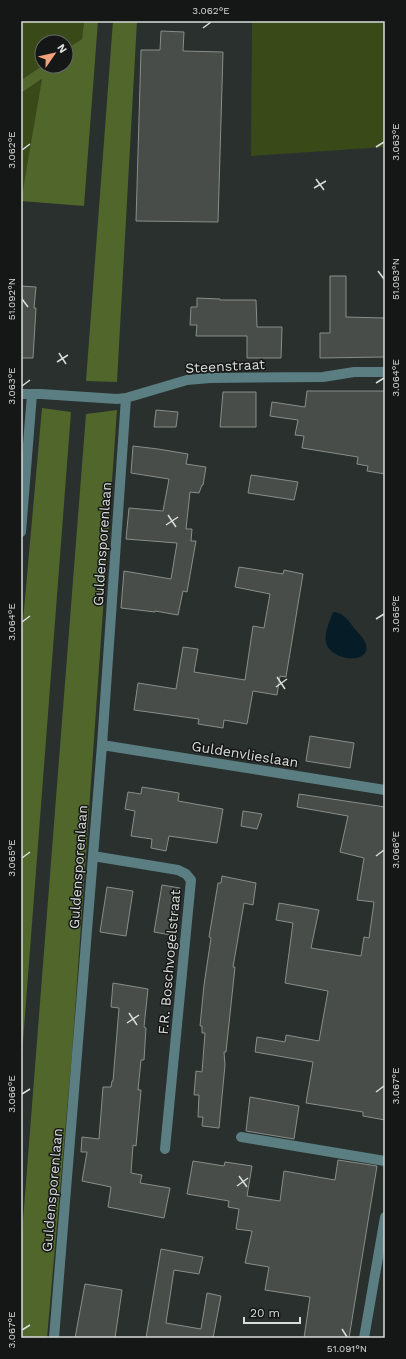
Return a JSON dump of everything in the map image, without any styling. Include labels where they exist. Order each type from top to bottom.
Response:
[{"type":"street","name":"Steenstraat","points":[[21,394],[121,399],[187,380],[210,378],[324,377],[354,372],[385,372]]},
{"type":"street","points":[[21,532],[36,394]]},
{"type":"street","name":"Guldensporenlaan","points":[[54,1338],[102,745],[121,399]]},
{"type":"street","name":"Guldenvlieslaan","points":[[102,745],[385,790]]},
{"type":"street","name":"F.R. Boschvogelstraat","points":[[93,856],[178,870],[186,874],[191,880],[165,1149]]},
{"type":"street","points":[[241,1137],[385,1161]]},
{"type":"street","points":[[364,1338],[385,1217]]},
{"type":"green space","points":[[21,21],[84,21],[82,39],[74,44],[74,34],[34,34],[34,71],[21,80]]},
{"type":"green space","points":[[84,21],[98,21],[84,206],[21,201],[42,79],[21,93],[21,80],[34,71],[34,74],[74,74],[74,44],[82,39]]},
{"type":"green space","points":[[113,21],[137,21],[117,382],[86,381]]},
{"type":"green space","points":[[252,21],[385,21],[385,147],[251,156]]},
{"type":"green space","points":[[43,79],[21,201],[21,93]]},
{"type":"green space","points":[[42,408],[71,412],[21,1068],[21,643]]},
{"type":"green space","points":[[117,410],[72,1054],[47,1338],[21,1338],[21,1246],[86,414]]},
{"type":"water","points":[[333,612],[337,612],[345,617],[362,637],[367,648],[365,654],[352,658],[343,657],[329,649],[326,642],[326,634]]},
{"type":"building","points":[[161,31],[184,32],[183,51],[223,52],[218,222],[136,221],[141,50],[160,50]]},
{"type":"building","points":[[330,276],[346,276],[346,317],[385,318],[385,357],[320,358],[320,333],[330,333]]},
{"type":"building","points":[[21,286],[36,287],[33,358],[21,358]]},
{"type":"building","points":[[197,298],[220,300],[256,300],[257,327],[282,327],[281,358],[247,358],[247,336],[196,336],[197,325],[190,325],[191,307],[197,307]]},
{"type":"building","points":[[307,391],[385,391],[385,474],[367,471],[368,466],[357,464],[358,457],[302,448],[304,436],[295,435],[298,420],[270,416],[272,402],[305,407]]},
{"type":"building","points":[[223,392],[256,392],[256,427],[220,427]]},
{"type":"building","points":[[156,410],[178,412],[176,427],[154,427]]},
{"type":"building","points":[[133,446],[188,454],[186,464],[206,467],[203,485],[199,493],[190,492],[186,529],[192,529],[191,541],[196,541],[187,592],[183,591],[178,615],[121,608],[124,571],[171,579],[177,543],[126,539],[129,508],[163,511],[169,479],[131,473]]},
{"type":"building","points":[[251,475],[298,482],[294,500],[248,493]]},
{"type":"building","points":[[239,567],[283,574],[284,570],[303,574],[286,677],[280,676],[277,695],[253,691],[247,724],[224,720],[223,728],[198,724],[199,719],[134,710],[138,683],[176,689],[183,647],[198,649],[194,672],[245,680],[253,626],[264,628],[270,594],[235,587]]},
{"type":"building","points":[[310,736],[354,743],[350,768],[306,761]]},
{"type":"building","points":[[142,787],[179,793],[178,801],[223,809],[217,843],[169,836],[166,851],[151,848],[152,839],[131,836],[135,811],[125,809],[128,792],[141,794]]},
{"type":"building","points":[[299,794],[385,807],[385,1120],[363,1116],[363,1112],[306,1103],[313,1062],[255,1052],[257,1037],[285,1042],[286,1035],[319,1041],[328,991],[285,983],[293,923],[276,920],[279,903],[319,910],[311,948],[361,956],[364,937],[369,938],[374,902],[357,900],[364,858],[340,852],[348,816],[297,807]]},
{"type":"building","points":[[243,811],[262,814],[257,829],[241,826]]},
{"type":"building","points":[[222,876],[256,883],[253,905],[244,903],[233,967],[235,967],[226,1052],[224,1052],[225,1065],[219,1128],[202,1126],[203,1117],[198,1117],[199,1095],[194,1095],[196,1071],[202,1072],[205,1033],[202,1033],[202,1026],[200,1026],[211,938],[209,937],[218,883],[221,883]]},
{"type":"building","points":[[162,885],[180,888],[171,935],[154,932]]},
{"type":"building","points":[[107,887],[133,891],[126,936],[100,932]]},
{"type":"building","points":[[113,983],[148,989],[144,1027],[146,1028],[144,1060],[141,1060],[138,1090],[141,1090],[136,1146],[133,1145],[131,1173],[142,1175],[140,1183],[170,1188],[164,1218],[108,1207],[111,1187],[82,1181],[87,1152],[81,1152],[82,1137],[99,1139],[103,1087],[111,1087],[113,1081],[119,1008],[111,1007]]},
{"type":"building","points":[[250,1097],[299,1106],[294,1139],[246,1131]]},
{"type":"building","points":[[338,1160],[377,1166],[349,1338],[304,1338],[310,1297],[265,1290],[269,1267],[245,1263],[252,1231],[236,1229],[239,1209],[228,1207],[229,1201],[187,1194],[193,1161],[224,1166],[225,1162],[252,1166],[247,1196],[280,1201],[284,1171],[335,1180]]},
{"type":"building","points":[[161,1249],[203,1257],[199,1274],[174,1270],[166,1323],[201,1329],[207,1293],[221,1296],[213,1338],[146,1338]]},
{"type":"building","points":[[85,1284],[122,1290],[115,1338],[75,1338]]}]
